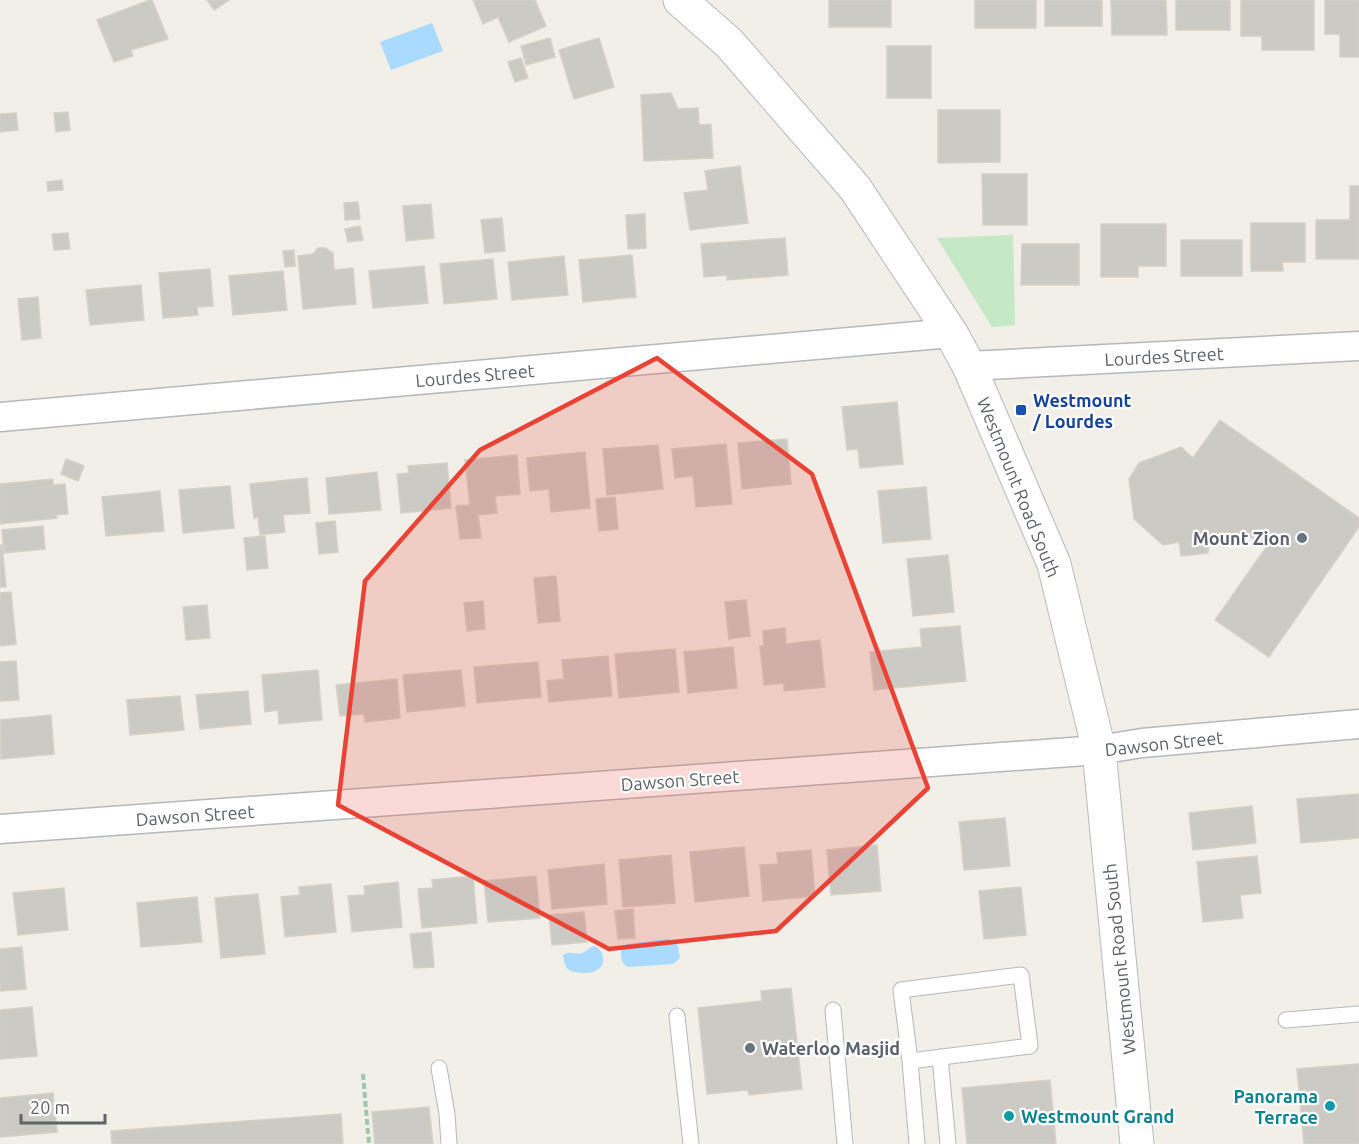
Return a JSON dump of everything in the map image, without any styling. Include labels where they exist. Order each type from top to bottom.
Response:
[{"type":"main road","name":"Westmount Road South","points":[[680,0],[729,43],[855,188],[951,333],[969,366],[1054,564],[1099,750],[1137,1144]]},
{"type":"street","name":"Lourdes Street","points":[[0,417],[951,333]]},
{"type":"street","name":"Lourdes Street","points":[[969,366],[1359,346]]},
{"type":"street","name":"Dawson Street","points":[[0,829],[1099,750],[1142,743],[1359,724]]},
{"type":"lane","points":[[910,1061],[1030,1046],[1021,975],[901,990],[917,1144]]},
{"type":"lane","points":[[833,1010],[845,1144]]},
{"type":"lane","points":[[1287,1020],[1359,1014]]},
{"type":"lane","points":[[677,1016],[690,1144]]},
{"type":"lane","points":[[940,1057],[948,1144]]},
{"type":"lane","points":[[439,1068],[447,1114],[449,1144]]},
{"type":"path","points":[[363,1074],[369,1144]]},
{"type":"highlighted area","points":[[657,358],[812,474],[928,788],[776,931],[609,949],[338,805],[365,581],[480,450]]},
{"type":"green space","points":[[1013,235],[1015,325],[992,327],[937,238]]},
{"type":"water","points":[[432,23],[443,51],[391,70],[380,42]]},
{"type":"water","points":[[667,939],[677,942],[680,958],[673,964],[628,967],[622,961],[621,948],[627,944]]},
{"type":"water","points":[[595,946],[601,951],[603,958],[597,970],[582,973],[571,971],[567,967],[563,955],[582,953]]},
{"type":"building","points":[[152,0],[168,39],[131,50],[133,56],[114,62],[97,20]]},
{"type":"building","points":[[207,0],[229,0],[214,10]]},
{"type":"building","points":[[473,0],[535,0],[546,26],[509,42],[498,17],[483,24]]},
{"type":"building","points":[[829,0],[891,0],[891,27],[829,27]]},
{"type":"building","points":[[975,0],[1036,0],[1036,28],[975,28]]},
{"type":"building","points":[[1045,0],[1102,0],[1102,26],[1045,26]]},
{"type":"building","points":[[1111,0],[1166,0],[1167,35],[1112,35]]},
{"type":"building","points":[[1176,0],[1230,0],[1230,30],[1176,30]]},
{"type":"building","points":[[1241,0],[1314,0],[1314,50],[1262,50],[1262,36],[1241,36]]},
{"type":"building","points":[[1325,0],[1359,0],[1359,57],[1340,57],[1340,34],[1325,34]]},
{"type":"building","points":[[550,38],[555,57],[526,65],[521,46]]},
{"type":"building","points":[[599,38],[614,87],[574,99],[559,50]]},
{"type":"building","points":[[887,46],[931,46],[931,98],[887,98]]},
{"type":"building","points":[[521,58],[528,78],[515,82],[508,62]]},
{"type":"building","points":[[671,93],[678,109],[698,108],[699,125],[711,124],[713,158],[644,161],[641,95]]},
{"type":"building","points":[[938,110],[1000,110],[1000,162],[938,163]]},
{"type":"building","points":[[68,112],[70,130],[56,132],[54,113]]},
{"type":"building","points":[[16,113],[18,130],[0,132],[0,114]]},
{"type":"building","points":[[740,166],[748,223],[690,230],[684,193],[708,190],[705,171]]},
{"type":"building","points":[[982,174],[1027,174],[1027,225],[983,225]]},
{"type":"building","points":[[62,180],[63,190],[48,191],[47,182]]},
{"type":"building","points":[[1350,186],[1359,186],[1359,259],[1316,259],[1316,220],[1350,220]]},
{"type":"building","points":[[358,202],[360,219],[345,220],[344,203]]},
{"type":"building","points":[[431,204],[434,238],[406,241],[403,206]]},
{"type":"building","points":[[645,214],[646,248],[628,249],[626,215]]},
{"type":"building","points":[[502,218],[505,251],[485,253],[481,220]]},
{"type":"building","points":[[1251,223],[1305,223],[1305,262],[1282,262],[1283,271],[1251,271]]},
{"type":"building","points":[[1101,224],[1166,224],[1166,266],[1138,266],[1138,277],[1101,277]]},
{"type":"building","points":[[360,226],[363,240],[348,242],[345,229]]},
{"type":"building","points":[[68,233],[70,249],[54,250],[52,234]]},
{"type":"building","points":[[785,238],[788,275],[727,280],[727,275],[704,277],[701,244]]},
{"type":"building","points":[[1181,240],[1242,240],[1242,276],[1181,276]]},
{"type":"building","points":[[1022,244],[1079,244],[1079,285],[1021,285]]},
{"type":"building","points":[[318,248],[325,248],[333,253],[334,270],[353,268],[356,304],[303,309],[298,256],[313,254]]},
{"type":"building","points":[[294,250],[295,266],[285,267],[283,251]]},
{"type":"building","points":[[632,255],[636,297],[583,302],[579,260]]},
{"type":"building","points":[[564,256],[568,295],[512,300],[508,262]]},
{"type":"building","points":[[493,259],[497,299],[444,304],[440,264]]},
{"type":"building","points":[[424,266],[428,303],[373,308],[369,271]]},
{"type":"building","points":[[210,269],[213,306],[197,307],[198,315],[163,318],[159,273]]},
{"type":"building","points":[[283,271],[287,310],[233,315],[229,276]]},
{"type":"building","points":[[141,285],[144,320],[90,325],[86,290]]},
{"type":"building","points":[[38,297],[41,338],[22,340],[18,299]]},
{"type":"building","points":[[897,402],[903,464],[860,468],[858,449],[847,450],[842,407]]},
{"type":"building","name":"Mount Zion","points":[[1220,420],[1359,518],[1359,527],[1269,657],[1215,620],[1267,546],[1245,534],[1209,544],[1208,553],[1181,556],[1179,542],[1163,545],[1134,519],[1129,479],[1139,463],[1181,447],[1193,458]]},
{"type":"building","points":[[787,439],[791,484],[742,489],[738,443]]},
{"type":"building","points":[[726,444],[732,504],[696,507],[693,476],[675,478],[672,449]]},
{"type":"building","points":[[658,445],[663,489],[607,495],[603,449]]},
{"type":"building","points":[[585,452],[590,508],[551,512],[549,489],[530,491],[527,458]]},
{"type":"building","points":[[517,455],[520,494],[495,496],[497,513],[478,515],[481,538],[460,539],[456,506],[470,505],[465,460]]},
{"type":"building","points":[[66,459],[84,466],[78,481],[61,474]]},
{"type":"building","points":[[447,463],[451,508],[401,513],[397,474],[409,473],[408,466]]},
{"type":"building","points":[[377,472],[381,510],[329,514],[326,478]]},
{"type":"building","points":[[307,478],[310,513],[283,515],[285,532],[260,535],[258,517],[254,518],[250,484]]},
{"type":"building","points":[[53,479],[53,485],[65,484],[68,514],[56,515],[57,518],[0,524],[0,484]]},
{"type":"building","points":[[230,486],[234,528],[183,533],[179,490]]},
{"type":"building","points":[[926,487],[931,539],[883,543],[878,491]]},
{"type":"building","points":[[160,491],[164,531],[106,536],[102,497]]},
{"type":"building","points":[[615,497],[618,529],[599,531],[596,499]]},
{"type":"building","points":[[335,521],[338,552],[319,554],[316,523]]},
{"type":"building","points":[[43,526],[45,549],[4,553],[2,530]]},
{"type":"building","points":[[265,536],[268,568],[247,570],[244,538]]},
{"type":"building","points":[[0,545],[2,545],[6,587],[0,587]]},
{"type":"building","points":[[948,555],[954,612],[913,616],[907,559]]},
{"type":"building","points":[[556,576],[560,621],[538,623],[534,578]]},
{"type":"building","points":[[11,592],[16,644],[0,646],[0,593]]},
{"type":"building","points":[[746,600],[750,636],[729,639],[725,602]]},
{"type":"building","points":[[483,601],[485,629],[467,631],[464,603]]},
{"type":"building","points":[[207,605],[210,638],[186,640],[183,607]]},
{"type":"building","points":[[960,626],[966,681],[874,690],[870,652],[922,647],[920,629]]},
{"type":"building","points":[[785,628],[786,644],[820,640],[825,687],[784,691],[784,683],[764,685],[760,646],[764,646],[763,631]]},
{"type":"building","points":[[733,647],[737,688],[688,693],[684,652]]},
{"type":"building","points":[[675,649],[679,692],[619,698],[615,654]]},
{"type":"building","points":[[608,656],[612,696],[549,702],[547,681],[564,679],[562,660]]},
{"type":"building","points":[[16,661],[19,700],[0,701],[0,662]]},
{"type":"building","points":[[538,662],[541,697],[477,703],[474,667]]},
{"type":"building","points":[[318,670],[322,720],[279,724],[278,710],[265,712],[262,675]]},
{"type":"building","points":[[461,670],[465,706],[407,712],[403,675]]},
{"type":"building","points":[[397,679],[400,718],[365,722],[364,714],[340,716],[336,685]]},
{"type":"building","points":[[248,691],[251,724],[200,729],[196,695]]},
{"type":"building","points":[[180,696],[184,730],[130,735],[127,700]]},
{"type":"building","points":[[51,715],[54,754],[1,759],[0,720]]},
{"type":"building","points":[[1359,794],[1359,838],[1301,843],[1297,799]]},
{"type":"building","points":[[1252,806],[1256,843],[1193,850],[1189,813]]},
{"type":"building","points":[[1005,818],[1010,866],[964,870],[959,822]]},
{"type":"building","points":[[877,845],[881,891],[831,895],[827,850]]},
{"type":"building","points":[[744,847],[749,896],[695,902],[690,852]]},
{"type":"building","points":[[811,850],[815,896],[763,901],[760,865],[778,864],[777,853]]},
{"type":"building","points":[[671,855],[675,903],[623,907],[619,860]]},
{"type":"building","points":[[1257,856],[1261,893],[1240,895],[1243,918],[1203,922],[1197,862]]},
{"type":"building","points":[[604,864],[607,904],[552,909],[548,870]]},
{"type":"building","points":[[473,876],[477,923],[422,928],[418,889],[433,888],[432,880]]},
{"type":"building","points":[[536,876],[540,918],[488,922],[484,881]]},
{"type":"building","points":[[398,882],[402,927],[352,932],[348,896],[365,895],[364,886]]},
{"type":"building","points":[[331,884],[336,932],[285,937],[281,897],[300,895],[299,887]]},
{"type":"building","points":[[1021,887],[1026,935],[984,939],[979,891]]},
{"type":"building","points":[[64,888],[68,930],[18,935],[13,893]]},
{"type":"building","points":[[258,894],[265,954],[221,958],[215,898]]},
{"type":"building","points":[[197,897],[202,942],[141,947],[137,903]]},
{"type":"building","points":[[633,909],[635,938],[618,939],[615,911]]},
{"type":"building","points":[[584,912],[587,942],[552,945],[549,915]]},
{"type":"building","points":[[431,932],[434,967],[414,968],[410,934]]},
{"type":"building","points":[[22,947],[26,989],[0,991],[0,949]]},
{"type":"building","name":"Waterloo Masjid","points":[[791,988],[802,1089],[749,1095],[748,1090],[707,1094],[698,1008],[762,1001],[761,991]]},
{"type":"building","points":[[32,1007],[37,1056],[0,1059],[0,1010]]},
{"type":"building","name":"Panorama Terrace","points":[[1359,1064],[1359,1144],[1304,1144],[1297,1069]]},
{"type":"building","name":"Westmount Grand","points":[[1050,1080],[1056,1144],[967,1144],[962,1088]]},
{"type":"building","points":[[53,1093],[57,1132],[0,1137],[0,1098]]},
{"type":"building","points":[[429,1107],[433,1144],[375,1144],[372,1112]]},
{"type":"building","points":[[341,1114],[343,1144],[112,1144],[111,1131]]},
{"type":"place","name":"Westmount / Lourdes","points":[[1021,410]]},
{"type":"place","name":"Mount Zion","points":[[1302,538]]},
{"type":"place","name":"Waterloo Masjid","points":[[750,1048]]},
{"type":"place","name":"Panorama Terrace","points":[[1330,1106]]},
{"type":"place","name":"Westmount Grand","points":[[1009,1116]]}]
